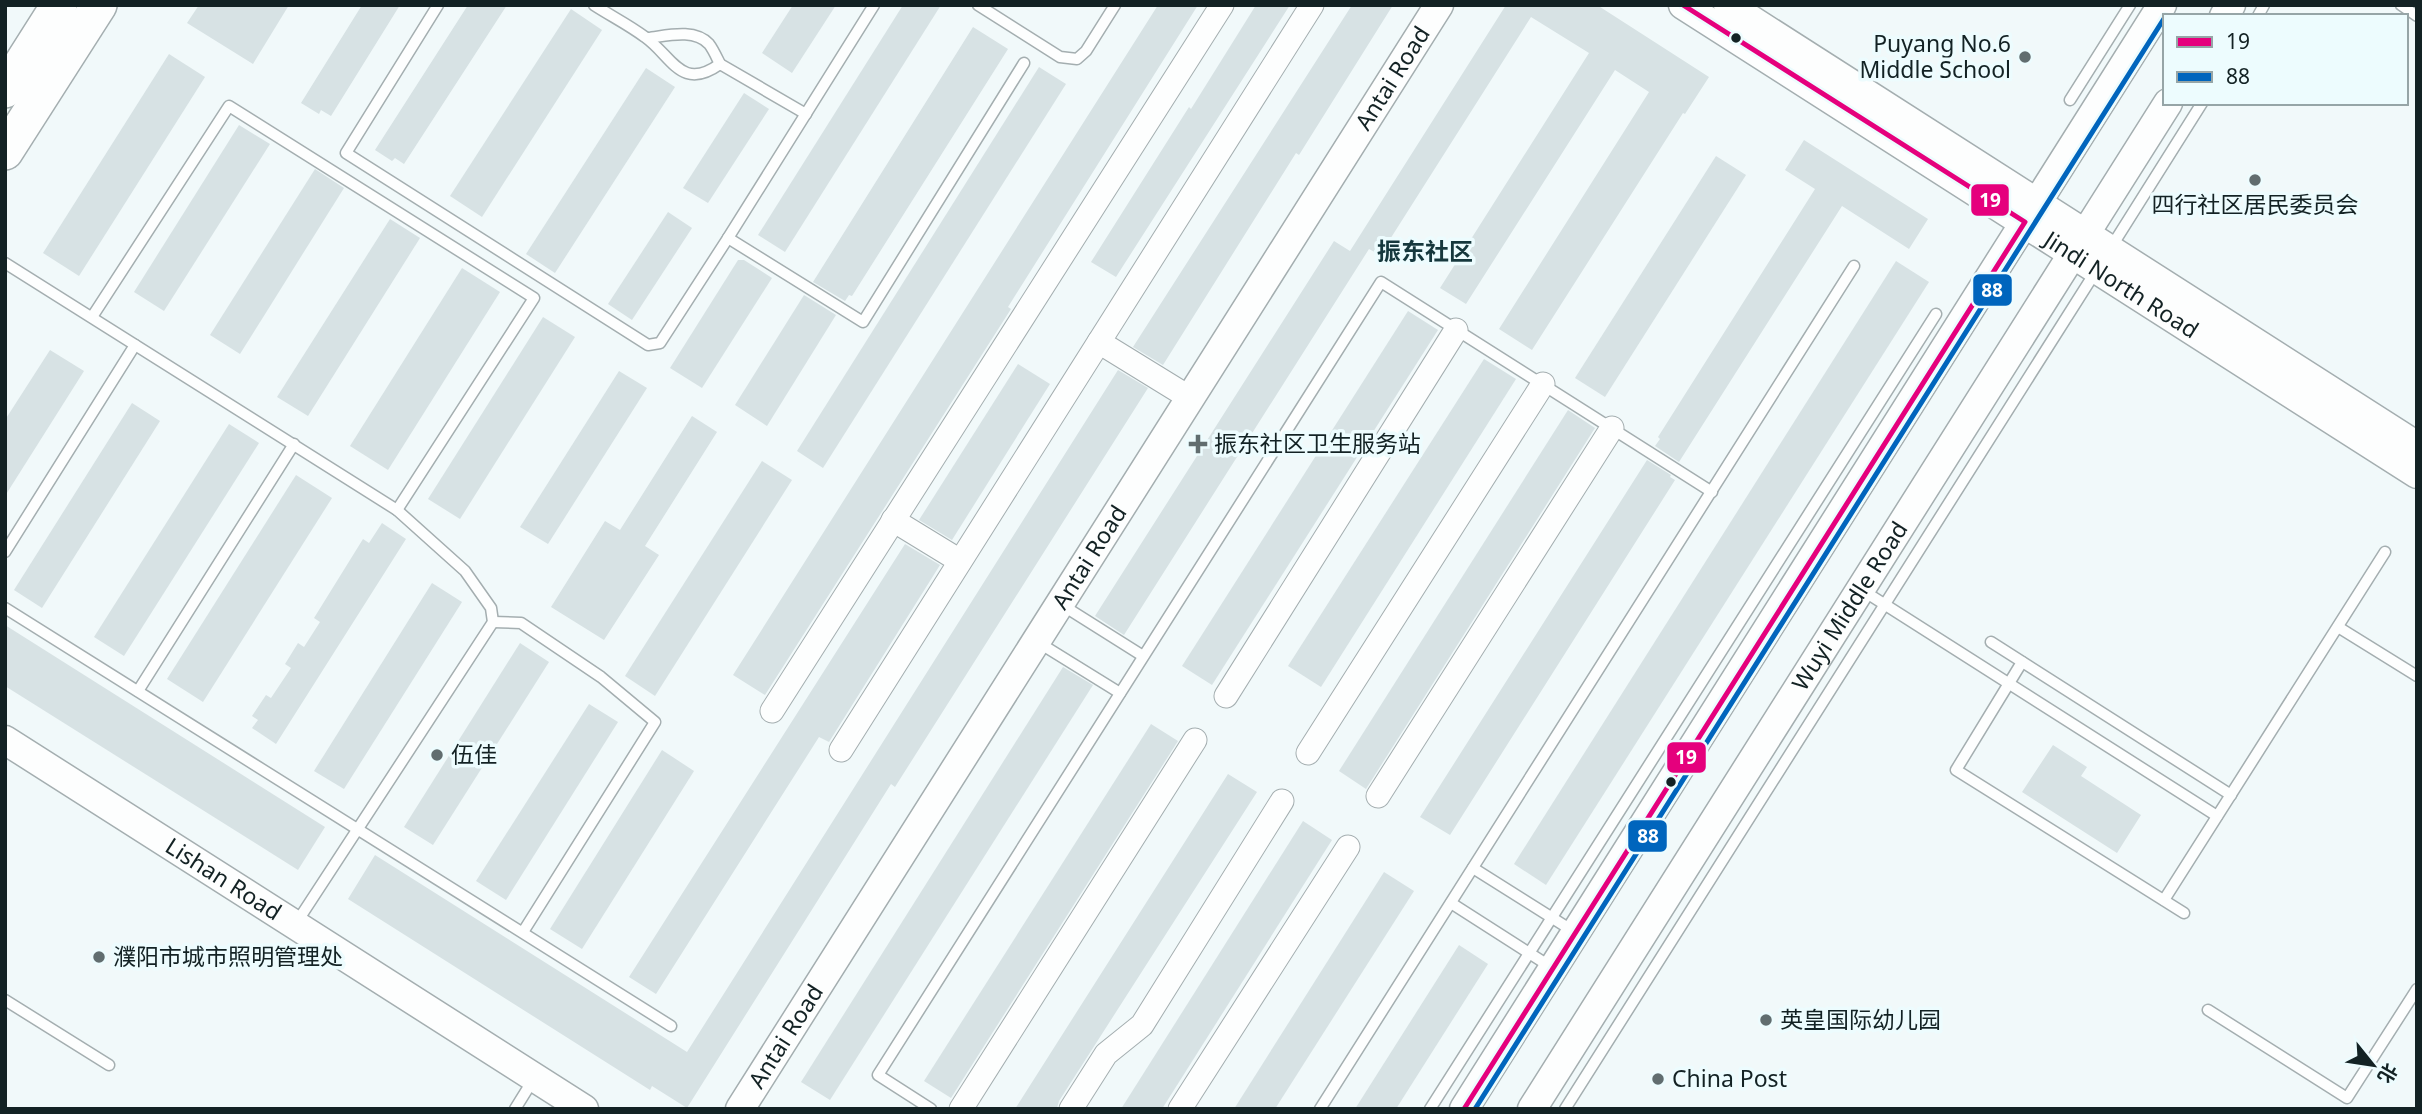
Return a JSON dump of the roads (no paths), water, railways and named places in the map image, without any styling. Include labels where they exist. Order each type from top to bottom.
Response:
[{"type":"main road","points":[[5,90],[59,5]]},
{"type":"main road","points":[[5,152],[99,5]]},
{"type":"street","points":[[772,711],[1222,5]]},
{"type":"street","points":[[841,750],[1311,5]]},
{"type":"street","name":"Antai Road","points":[[740,1109],[1439,5]]},
{"type":"street","name":"Jindi North Road","points":[[1684,5],[2032,212]]},
{"type":"street","name":"Jindi North Road","points":[[1728,5],[2080,243],[2417,446]]},
{"type":"street","points":[[1464,1109],[2162,5]]},
{"type":"street","name":"Wuyi Middle Road","points":[[1532,1109],[1873,597],[2080,243],[2167,105]]},
{"type":"street","name":"Jindi North Road","points":[[2104,258],[2417,474]]},
{"type":"street","points":[[1226,696],[1457,330]]},
{"type":"street","points":[[1099,342],[1190,398]]},
{"type":"street","points":[[1308,753],[1542,384]]},
{"type":"street","points":[[1378,796],[1612,428]]},
{"type":"street","points":[[893,520],[960,561]]},
{"type":"street","name":"Lishan Road","points":[[5,740],[584,1109]]},
{"type":"street","points":[[961,1109],[1195,740]]},
{"type":"street","points":[[1071,1109],[1106,1054],[1142,1025],[1282,801]]},
{"type":"street","points":[[1180,1109],[1348,847]]},
{"type":"lane","points":[[438,5],[346,153],[648,345],[660,343],[874,5]]},
{"type":"lane","points":[[594,5],[648,38],[667,60],[686,73],[707,73],[720,64]]},
{"type":"lane","points":[[978,5],[1060,57],[1077,59],[1086,51],[1115,5]]},
{"type":"lane","points":[[2070,100],[2130,5]]},
{"type":"lane","points":[[2400,5],[2417,16]]},
{"type":"lane","points":[[648,38],[694,35],[708,43],[720,64],[806,114]]},
{"type":"lane","points":[[727,238],[863,322],[1024,63]]},
{"type":"lane","points":[[1565,1109],[1873,597],[2104,258],[2201,105]]},
{"type":"lane","points":[[92,317],[229,106],[534,298],[397,510]]},
{"type":"lane","points":[[5,263],[397,510],[465,571],[491,608],[493,622],[295,925]]},
{"type":"lane","points":[[1320,1109],[1854,266]]},
{"type":"lane","points":[[931,1109],[878,1075],[1381,282],[1712,492]]},
{"type":"lane","points":[[1430,1109],[1936,314]]},
{"type":"lane","points":[[5,552],[135,345]]},
{"type":"lane","points":[[138,691],[294,444]]},
{"type":"lane","points":[[2164,900],[2385,552]]},
{"type":"lane","points":[[1873,597],[2217,816]]},
{"type":"lane","points":[[1060,604],[1143,656]]},
{"type":"lane","points":[[5,608],[671,1027]]},
{"type":"lane","points":[[493,622],[521,623],[601,677],[655,722],[523,932]]},
{"type":"lane","points":[[2338,627],[2417,676]]},
{"type":"lane","points":[[1037,641],[1120,693]]},
{"type":"lane","points":[[1991,642],[2231,795]]},
{"type":"lane","points":[[2022,662],[1956,770],[2185,913]]},
{"type":"lane","points":[[1473,868],[1575,933]]},
{"type":"lane","points":[[1451,904],[1553,968]]},
{"type":"lane","points":[[2208,1010],[2347,1098],[2417,989]]},
{"type":"lane","points":[[5,1000],[108,1065]]},
{"type":"lane","points":[[515,1109],[535,1077]]},
{"type":"place","name":"Puyang No.6 Middle School","points":[[2025,57]]},
{"type":"place","name":"四行社区居民委员会","points":[[2255,180]]},
{"type":"place","name":"振东社区卫生服务站","points":[[1198,444]]},
{"type":"place","name":"伍佳","points":[[437,755]]},
{"type":"place","name":"濮阳市城市照明管理处","points":[[99,957]]},
{"type":"place","name":"英皇国际幼儿园","points":[[1766,1020]]},
{"type":"place","name":"China Post","points":[[1658,1079]]},
{"type":"district","name":"振东社区","points":[[1425,252]]}]
